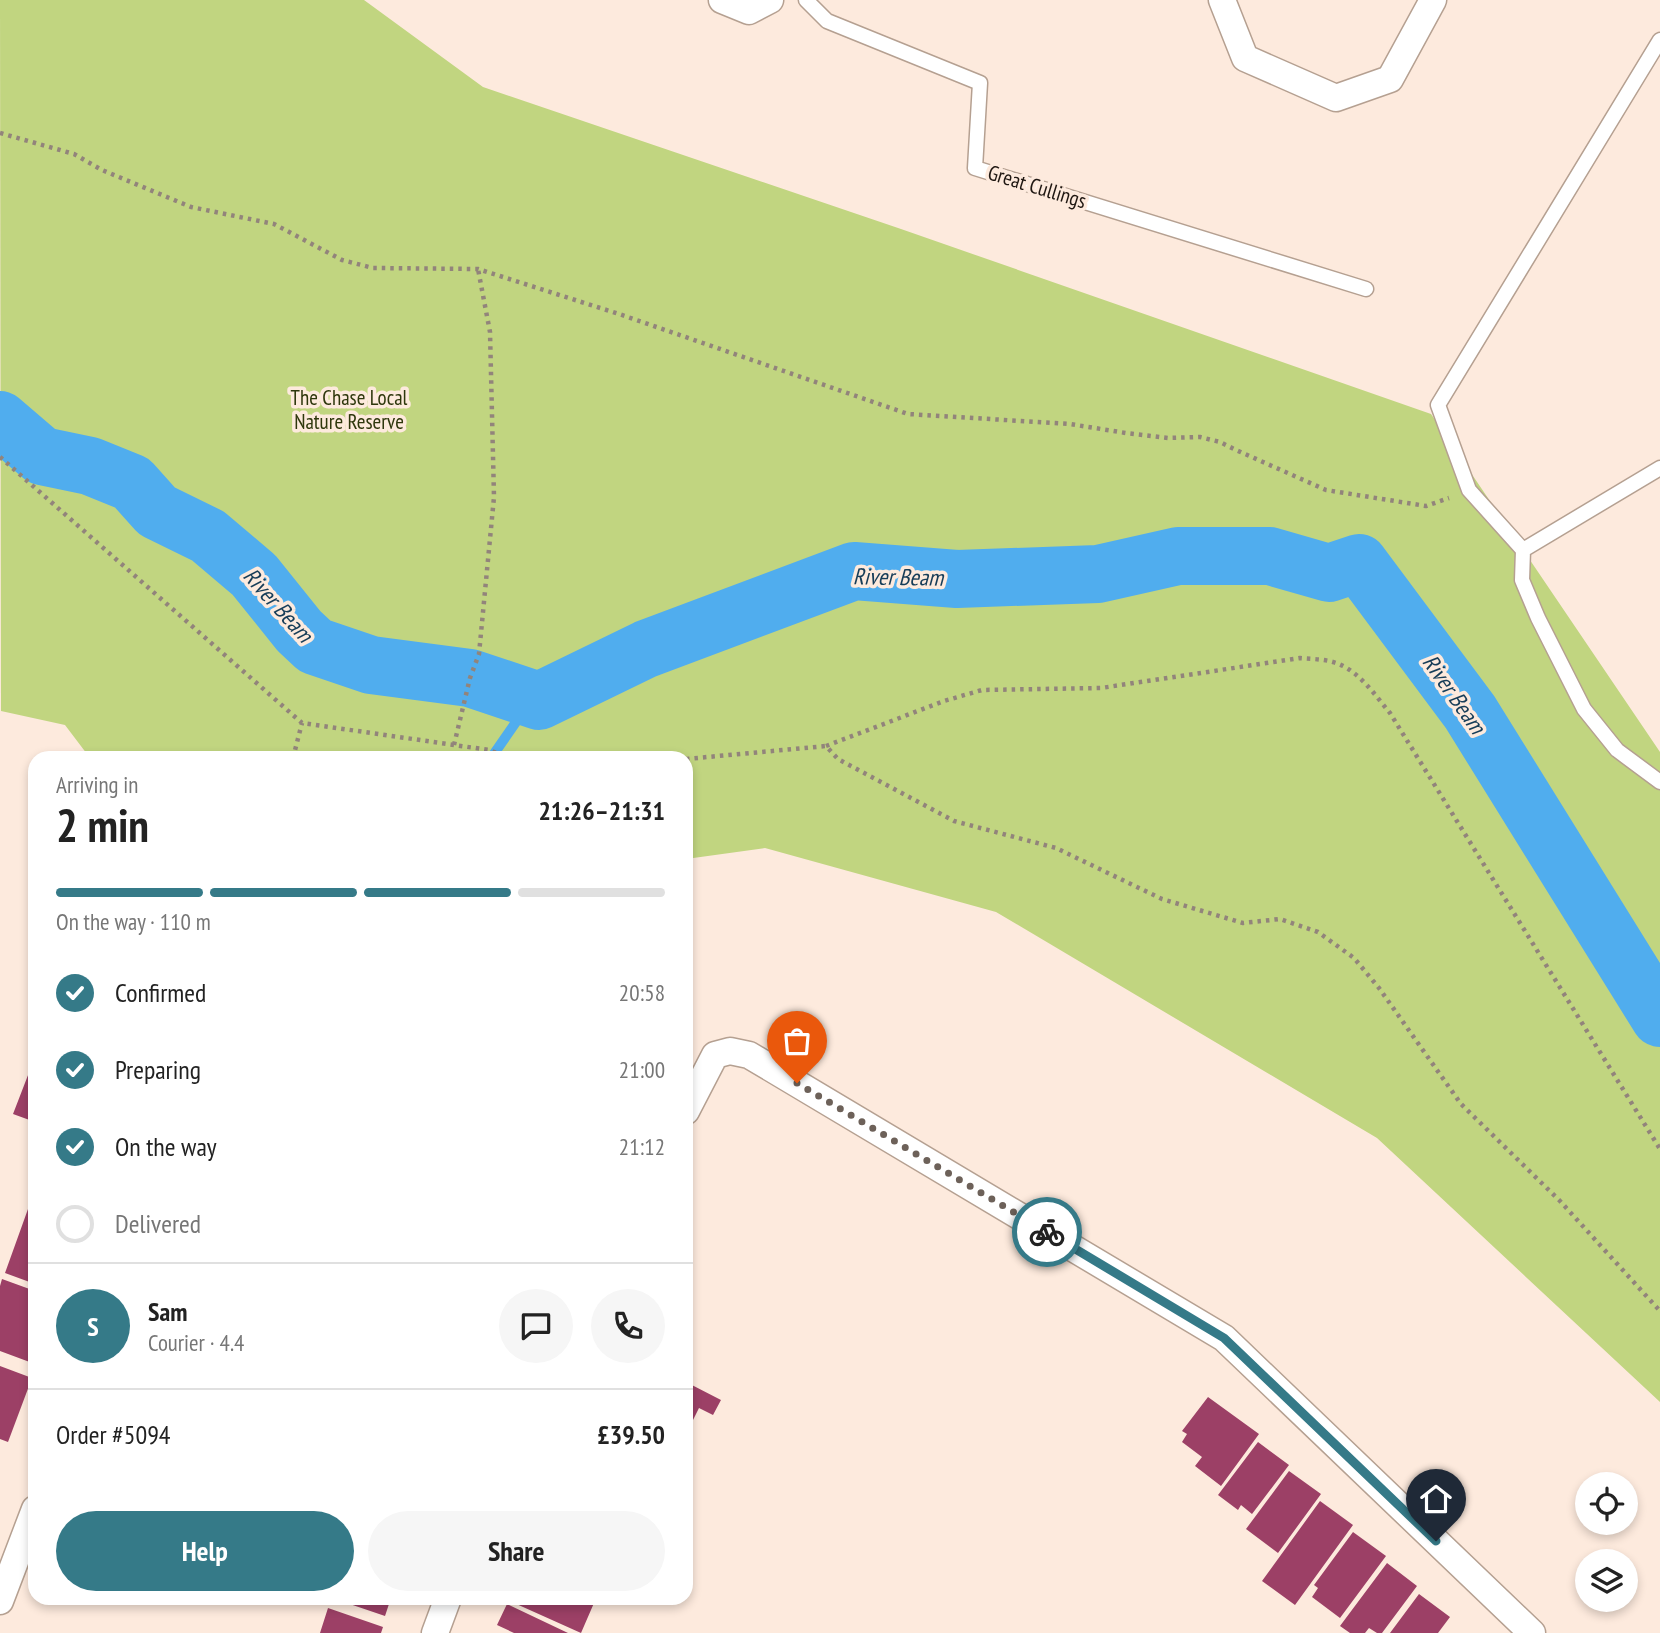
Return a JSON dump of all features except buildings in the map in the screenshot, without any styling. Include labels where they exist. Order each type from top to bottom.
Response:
[{"type":"street","points":[[722,0],[749,10],[770,0]]},
{"type":"street","points":[[1222,0],[1245,58],[1336,98],[1390,79],[1433,0]]},
{"type":"street","points":[[693,1097],[715,1055],[730,1051],[749,1055],[1224,1338],[1532,1633]]},
{"type":"street","points":[[0,1601],[28,1527]]},
{"type":"street","points":[[435,1633],[445,1605]]},
{"type":"lane","name":"Great Cullings","points":[[806,0],[827,21],[979,83],[975,168],[1366,289]]},
{"type":"lane","points":[[1660,40],[1438,405],[1469,491],[1522,550],[1522,580],[1584,709],[1616,750],[1660,782]]},
{"type":"lane","points":[[1522,550],[1660,468]]},
{"type":"path","points":[[0,133],[75,154],[102,170],[191,207],[274,224],[342,260],[373,268],[478,269],[619,314],[908,414],[1070,424],[1168,438],[1200,436],[1220,442],[1326,490],[1426,506],[1469,491]]},
{"type":"path","points":[[454,745],[470,678],[479,654],[494,497],[491,332],[478,269]]},
{"type":"path","points":[[0,457],[302,723],[492,751]]},
{"type":"path","points":[[693,758],[826,746],[944,701],[982,690],[1101,688],[1300,658],[1332,661],[1349,669],[1367,685],[1390,713],[1660,1149]]},
{"type":"path","points":[[295,751],[302,723]]},
{"type":"path","points":[[826,746],[838,760],[954,821],[1056,848],[1162,899],[1242,923],[1280,919],[1318,932],[1354,958],[1379,988],[1461,1104],[1560,1201],[1660,1311]]},
{"type":"green space","name":"The Chase Local Nature Reserve","points":[[0,0],[364,0],[483,87],[1431,414],[1660,752],[1660,1402],[1377,1138],[996,912],[765,848],[693,858],[693,751],[85,751],[65,725],[1,711]]},
{"type":"waterway","name":"River Beam","points":[[0,420],[42,456],[90,466],[132,483],[157,511],[208,536],[254,575],[299,631],[315,646],[371,665],[470,678],[539,701],[646,649],[854,571],[957,579],[1098,574],[1178,556],[1270,556],[1329,573],[1359,563],[1470,712],[1660,1018]]},
{"type":"waterway","points":[[496,751],[532,699]]},
{"type":"way so far","points":[[797,1083],[1047,1232]]},
{"type":"route","points":[[1047,1232],[1224,1338],[1436,1541]]}]
